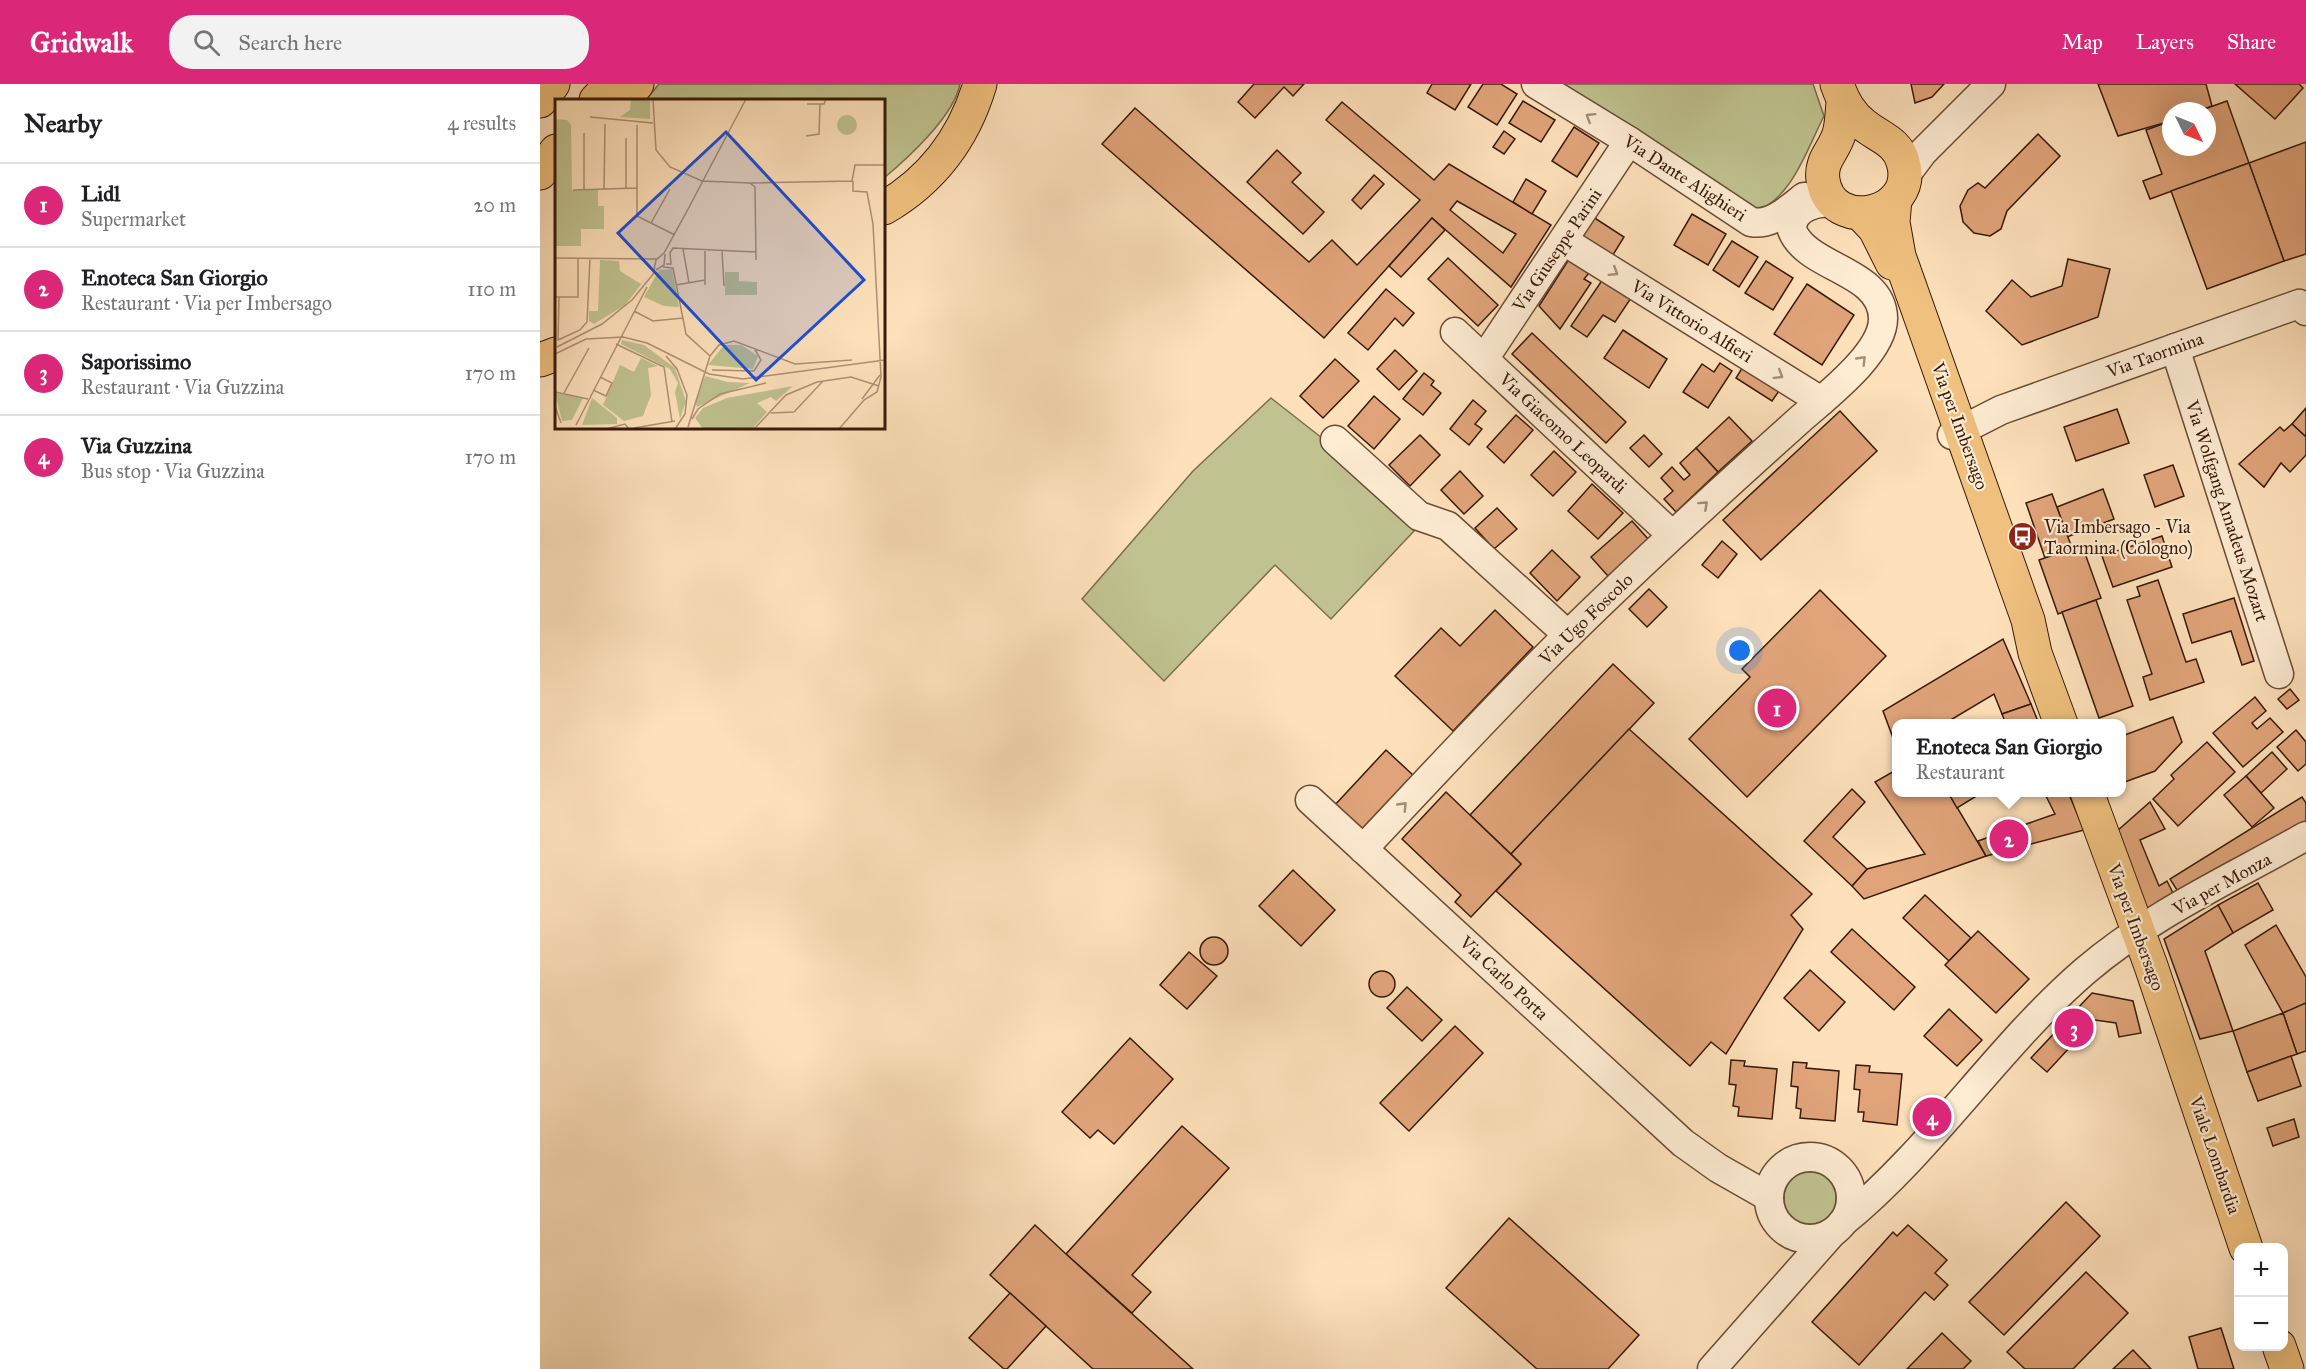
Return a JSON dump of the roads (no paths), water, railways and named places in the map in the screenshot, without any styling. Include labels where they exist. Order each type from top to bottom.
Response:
[{"type":"main road","points":[[540,101],[554,84]]},
{"type":"main road","points":[[597,99],[611,84]]},
{"type":"main road","points":[[625,99],[637,84]]},
{"type":"main road","points":[[885,207],[912,191],[941,160],[968,119],[980,84]]},
{"type":"main road","name":"Via per Imbersago","points":[[1840,93],[1863,124],[1899,151],[1900,187],[1893,222],[1899,256],[2020,626],[2035,653],[2060,719]]},
{"type":"main road","name":"Via per Imbersago","points":[[1840,93],[1823,182],[1828,195],[1875,229],[1891,260],[1955,422]]},
{"type":"main road","points":[[1829,155],[1848,135],[1862,132],[1882,137]]},
{"type":"main road","points":[[540,173],[555,152]]},
{"type":"main road","points":[[1849,210],[1874,213],[1900,187]]},
{"type":"main road","points":[[540,360],[555,354]]},
{"type":"main road","name":"Via per Imbersago","points":[[2089,797],[2183,1063]]},
{"type":"main road","name":"Viale Lombardia","points":[[2183,1063],[2244,1243]]},
{"type":"main road","points":[[2280,1351],[2287,1369]]},
{"type":"street","name":"Via Dante Alighieri","points":[[1536,84],[1629,141],[1751,222],[1758,223],[1773,219],[1804,197],[1815,184],[1829,155]]},
{"type":"street","points":[[1900,187],[1936,140],[1991,84]]},
{"type":"street","points":[[1882,137],[1913,145],[1936,140]]},
{"type":"street","name":"Via Giuseppe Parini","points":[[1484,359],[1629,141]]},
{"type":"street","points":[[1821,401],[1867,356],[1877,343],[1883,325],[1881,307],[1872,293],[1861,283],[1805,248],[1796,239],[1792,230],[1796,217],[1811,205],[1827,202],[1849,210]]},
{"type":"street","name":"Via Vittorio Alfieri","points":[[1564,241],[1821,401]]},
{"type":"street","name":"Via Taormina","points":[[1955,422],[2001,410],[2299,304],[2306,311]]},
{"type":"street","name":"Via Giacomo Leopardi","points":[[1455,332],[1672,535]]},
{"type":"street","name":"Via Wolfgang Amadeus Mozart","points":[[2175,348],[2279,674]]},
{"type":"street","name":"Via Ugo Foscolo","points":[[1363,849],[1568,635],[1672,535],[1821,401]]},
{"type":"street","points":[[1335,440],[1419,516],[1448,526],[1568,635]]},
{"type":"street","name":"Via Carlo Porta","points":[[1310,800],[1699,1155],[1769,1197]]},
{"type":"street","name":"Via per Monza","points":[[1901,1168],[2012,1045],[2076,980],[2138,931],[2306,836]]},
{"type":"street","name":"Via Carlo Porta","points":[[1699,1155],[1752,1169],[1785,1165]]},
{"type":"street","points":[[1846,1178],[1851,1195],[1850,1208],[1837,1228],[1816,1239],[1801,1238],[1780,1226],[1774,1218],[1769,1197],[1772,1183],[1785,1165],[1806,1157],[1822,1159],[1836,1166],[1846,1178],[1855,1183],[1873,1183],[1901,1168]]},
{"type":"street","points":[[1712,1369],[1837,1228],[1901,1168]]},
{"type":"street","points":[[1792,1280],[1801,1238]]},
{"type":"place","name":"Via Imbersago - Via Taormina (Cologno)","points":[[2023,537]]},
{"type":"place","name":"Lidl","points":[[1777,708]]},
{"type":"place","name":"Enoteca San Giorgio","points":[[2009,839]]},
{"type":"place","name":"Saporissimo","points":[[2074,1028]]},
{"type":"place","name":"Via Guzzina","points":[[1932,1117]]}]
